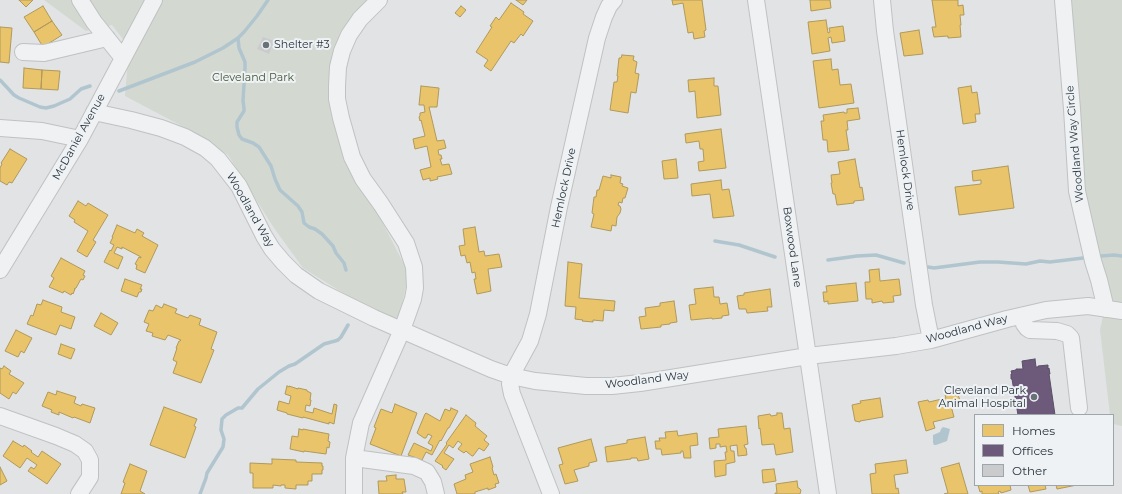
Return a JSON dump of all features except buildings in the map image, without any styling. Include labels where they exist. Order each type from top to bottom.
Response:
[{"type":"street","points":[[80,0],[94,22],[122,57]]},
{"type":"street","name":"McDaniel Avenue","points":[[0,270],[80,139],[122,57],[154,0]]},
{"type":"street","points":[[354,494],[354,458],[361,423],[402,330],[416,288],[414,267],[406,243],[363,179],[352,157],[337,99],[338,67],[342,51],[349,36],[360,19],[379,0]]},
{"type":"street","name":"Hemlock Drive","points":[[511,376],[530,341],[538,314],[559,208],[597,38],[604,17],[609,6],[614,0]]},
{"type":"street","name":"Boxwood Lane","points":[[756,0],[828,494]]},
{"type":"street","name":"Hemlock Drive","points":[[882,0],[885,32],[922,289],[931,340]]},
{"type":"street","name":"Woodland Way Circle","points":[[1062,0],[1072,109],[1077,191],[1106,309]]},
{"type":"street","points":[[23,52],[44,53],[107,38]]},
{"type":"street","name":"Woodland Way","points":[[94,112],[162,128],[185,137],[205,148],[230,172],[272,249],[296,275],[320,291],[425,342],[491,369],[511,376],[535,381],[586,386],[612,386],[640,383],[808,356],[896,346],[931,340],[1006,319],[1046,310],[1088,306],[1122,311]]},
{"type":"street","points":[[0,128],[42,131],[80,139]]},
{"type":"street","points":[[1024,315],[1024,324],[1026,328],[1030,330],[1056,331],[1067,334],[1071,338],[1079,408]]},
{"type":"street","points":[[511,376],[510,384],[512,394],[551,494]]},
{"type":"street","points":[[0,416],[56,436],[75,444],[85,451],[90,460],[90,477],[79,494]]},
{"type":"street","points":[[354,458],[414,466],[426,472],[433,482],[436,494]]},
{"type":"green space","name":"Cleveland Park","points":[[44,0],[374,0],[330,91],[347,166],[376,210],[409,274],[398,321],[351,298],[303,268],[274,228],[228,155],[195,133],[125,96],[129,47],[112,25],[86,31]]},
{"type":"green space","points":[[1071,0],[1122,0],[1122,426],[1114,424],[1114,414],[1110,414],[1100,330],[1108,292],[1089,216],[1083,167]]},
{"type":"water","points":[[943,427],[950,429],[947,441],[934,445],[933,435],[940,432]]},
{"type":"waterway","points":[[119,91],[195,62],[223,48],[244,32],[268,0]]},
{"type":"waterway","points":[[238,38],[239,48],[245,62],[243,101],[244,111],[237,122],[239,135],[242,139],[259,147],[271,166],[280,190],[298,206],[302,212],[304,223],[322,234],[333,246],[336,253],[344,263],[346,270]]},
{"type":"waterway","points":[[0,80],[14,95],[40,107],[46,108],[70,99],[81,89],[90,86]]},
{"type":"waterway","points":[[715,241],[739,245],[775,257]]},
{"type":"waterway","points":[[828,260],[876,255],[904,263]]},
{"type":"waterway","points":[[1101,256],[1122,256]]},
{"type":"waterway","points":[[928,267],[934,268],[980,262],[1026,264],[1040,261],[1050,262],[1083,258]]},
{"type":"waterway","points":[[200,494],[207,473],[223,447],[224,439],[221,430],[222,419],[238,408],[242,408],[258,389],[279,372],[295,364],[324,344],[338,340],[348,325]]},
{"type":"place","name":"Shelter #3","points":[[266,45]]},
{"type":"place","name":"Cleveland Park Animal Hospital","points":[[1034,397]]}]
